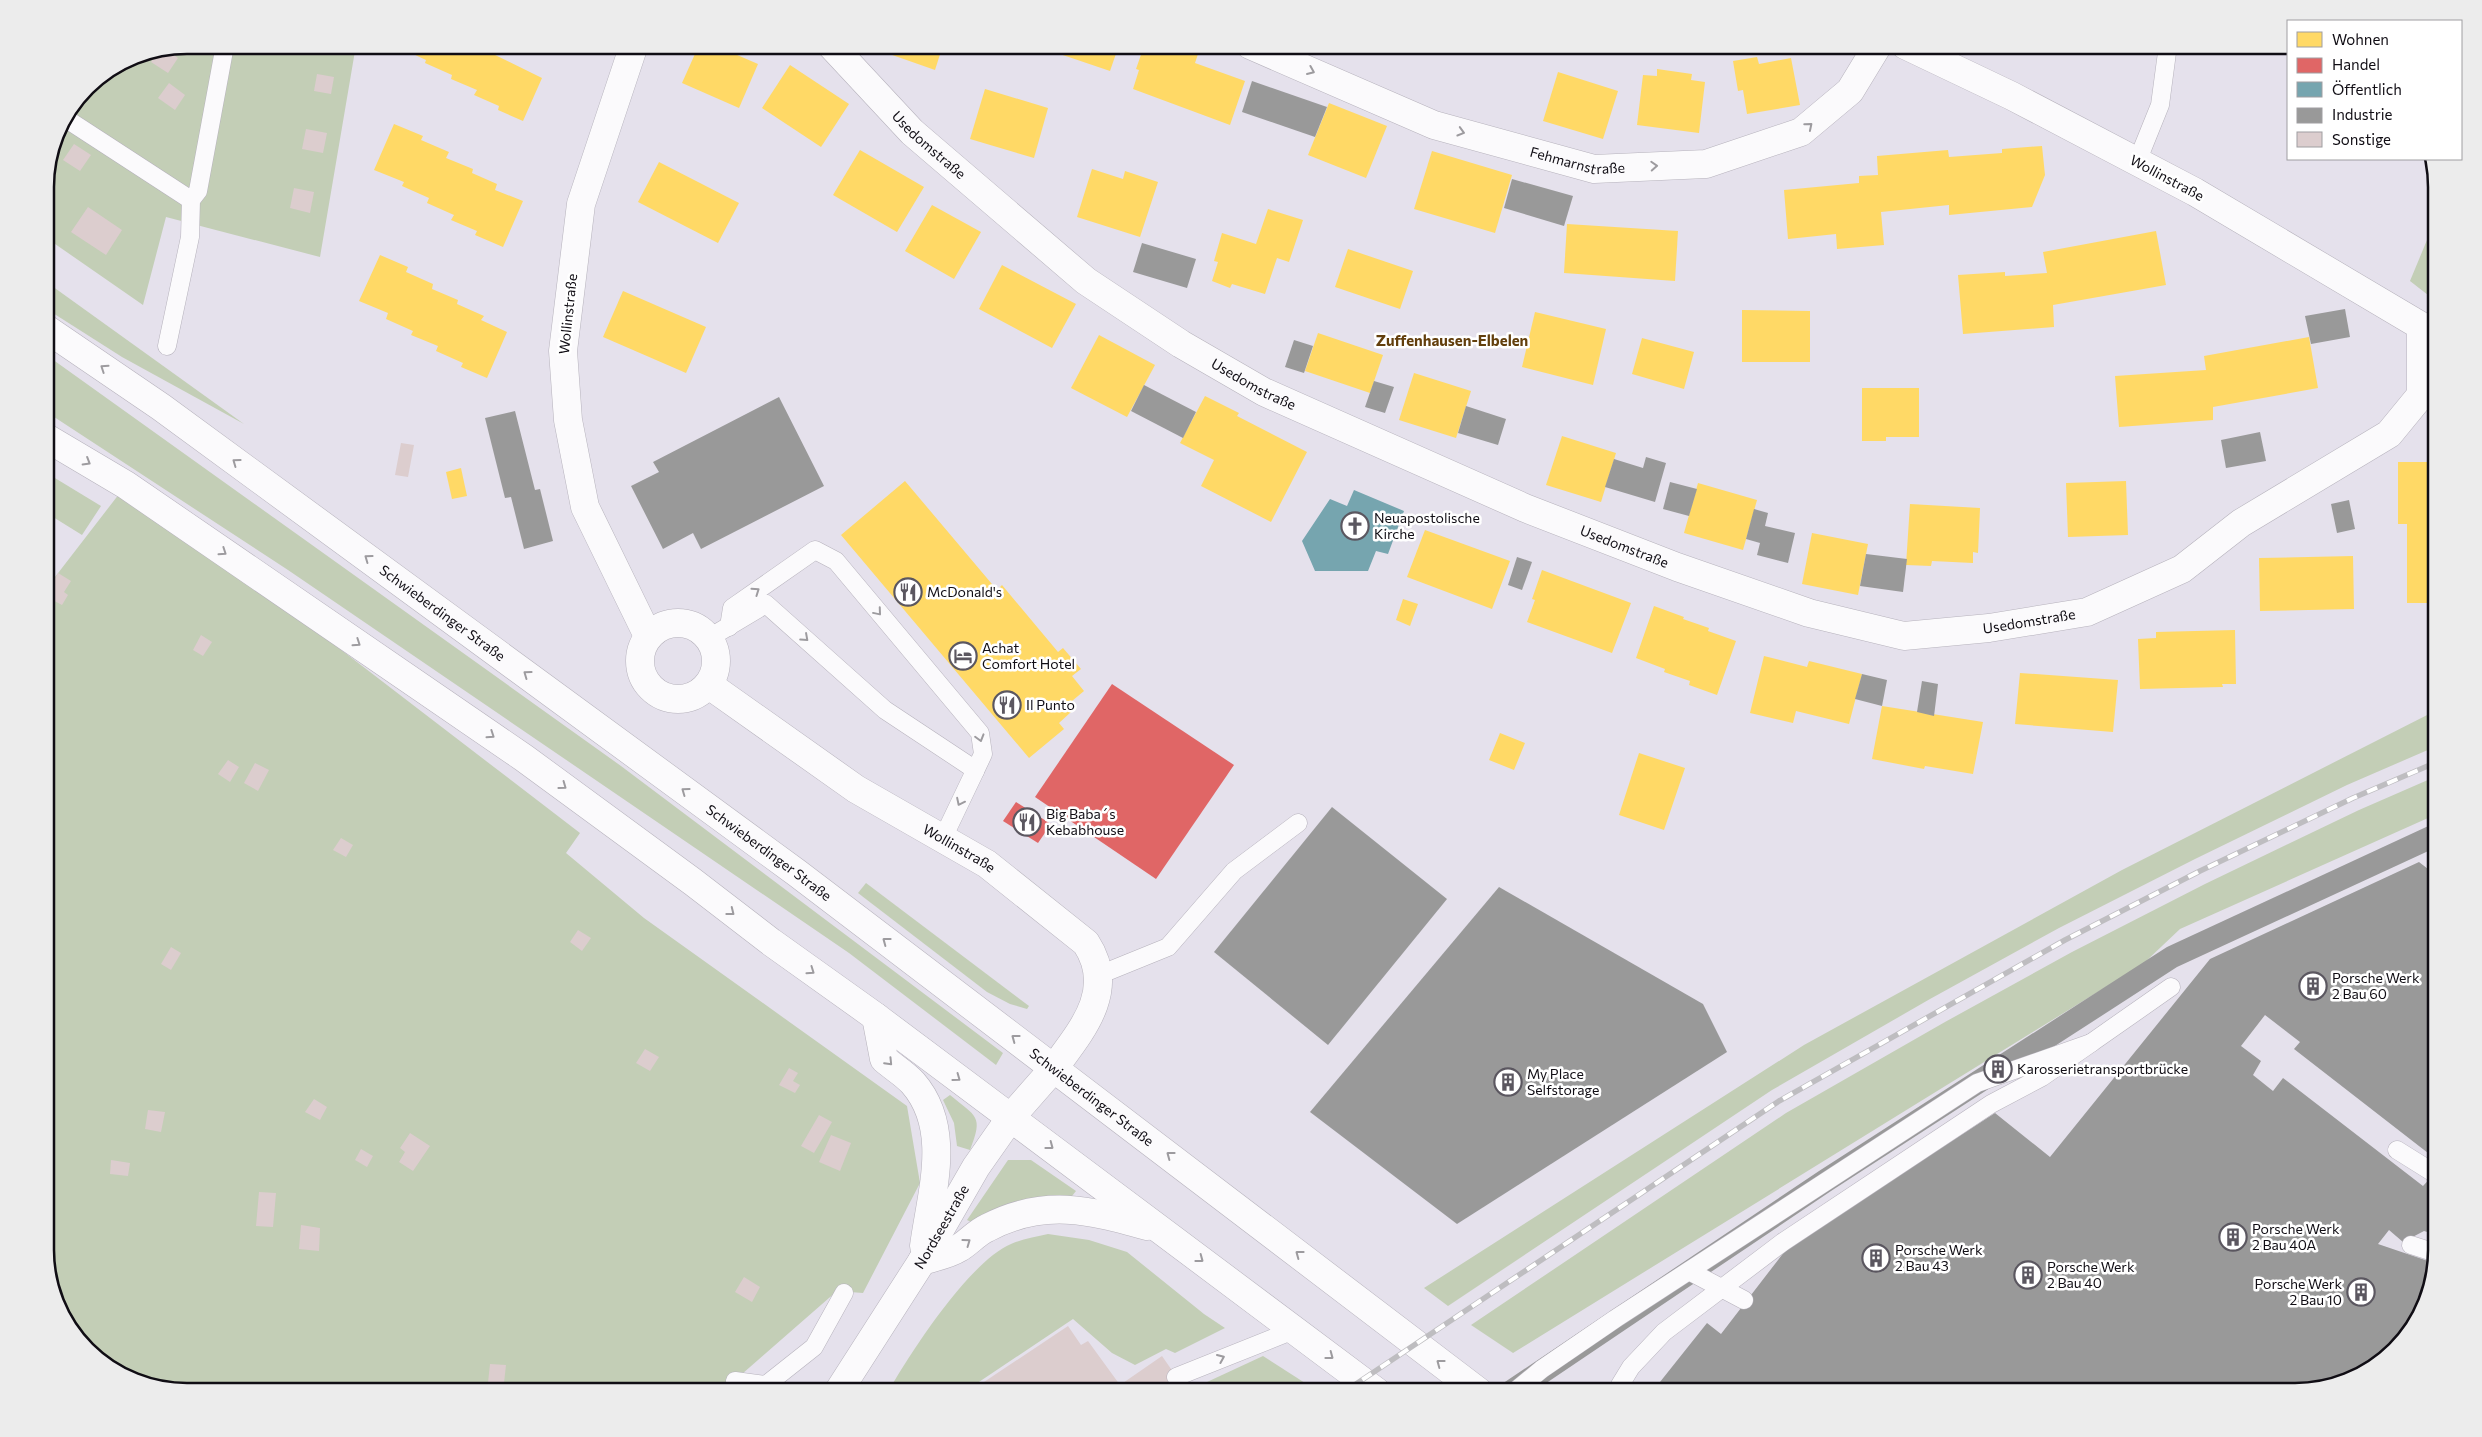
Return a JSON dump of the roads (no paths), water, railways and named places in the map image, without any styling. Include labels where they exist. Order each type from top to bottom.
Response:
[{"type":"street","name":"Wollinstraße","points":[[631,54],[581,204],[563,352],[568,420],[585,507],[648,636]]},
{"type":"street","name":"Usedomstraße","points":[[839,54],[912,132],[1086,282],[1181,344],[1264,392],[1525,508],[1668,564],[1809,613],[1904,636],[1990,628],[2087,612],[2182,569],[2241,523],[2389,434],[2422,395],[2421,326]]},
{"type":"street","name":"Fehmarnstraße","points":[[1271,54],[1434,125],[1594,169],[1706,164],[1801,132],[1850,92],[1873,54]]},
{"type":"street","name":"Wollinstraße","points":[[1924,54],[2012,96],[2194,192],[2421,326]]},
{"type":"street","name":"Schwieberdinger Straße","points":[[54,334],[162,407],[566,703],[1054,1068],[1467,1383]]},
{"type":"street","points":[[54,442],[126,485],[524,758],[685,876],[771,942],[1011,1117],[1365,1383]]},
{"type":"street","points":[[676,622],[719,633],[715,672],[709,684],[696,695],[680,699],[664,696],[648,684],[640,666],[641,650],[648,636],[659,627],[676,622]]},
{"type":"street","name":"Wollinstraße","points":[[709,684],[856,789],[987,864],[1086,943],[1096,958],[1099,975],[1095,1004],[1086,1022],[1054,1068]]},
{"type":"street","points":[[876,1017],[884,1059],[913,1083],[928,1106],[936,1127],[936,1161],[922,1261],[957,1250],[986,1228],[1029,1212],[1047,1209],[1092,1211],[1161,1230]]},
{"type":"street","name":"Nordseestraße","points":[[844,1383],[922,1261],[976,1167],[1011,1117],[1054,1068]]},
{"type":"lane","points":[[167,346],[190,236],[191,200],[198,191],[223,54]]},
{"type":"lane","points":[[2137,162],[2160,105],[2167,54]]},
{"type":"lane","points":[[71,121],[191,200]]},
{"type":"lane","points":[[719,633],[732,608],[815,550],[836,561],[980,732],[983,754],[943,838]]},
{"type":"lane","points":[[719,633],[766,604],[885,710],[975,771]]},
{"type":"lane","points":[[1099,975],[1168,947],[1234,872],[1298,824]]},
{"type":"lane","points":[[1621,1383],[1631,1367],[1664,1332],[1784,1242],[1990,1104],[2042,1077],[2171,987]]},
{"type":"lane","points":[[1524,1383],[1542,1368],[1977,1084],[2091,1043]]},
{"type":"lane","points":[[2397,1150],[2428,1169]]},
{"type":"lane","points":[[2411,1245],[2428,1250]]},
{"type":"lane","points":[[1689,1271],[1744,1300]]},
{"type":"lane","points":[[780,1383],[814,1347],[844,1294]]},
{"type":"lane","points":[[1176,1377],[1294,1330]]},
{"type":"lane","points":[[735,1381],[745,1383]]},
{"type":"railway","points":[[1357,1383],[1779,1101],[2065,940],[2200,871],[2353,798],[2428,766]]},
{"type":"place","name":"Neuapostolische Kirche","points":[[1355,526]]},
{"type":"place","name":"McDonald's","points":[[908,592]]},
{"type":"place","name":"Achat Comfort Hotel","points":[[963,656]]},
{"type":"place","name":"Il Punto","points":[[1007,705]]},
{"type":"place","name":"Big Baba´s Kebabhouse","points":[[1027,822]]},
{"type":"place","name":"Porsche Werk 2 Bau 60","points":[[2313,986]]},
{"type":"place","name":"Karosserietransportbrücke","points":[[1998,1069]]},
{"type":"place","name":"My Place Selfstorage","points":[[1508,1082]]},
{"type":"place","name":"Porsche Werk 2 Bau 40A","points":[[2233,1237]]},
{"type":"place","name":"Porsche Werk 2 Bau 43","points":[[1876,1258]]},
{"type":"place","name":"Porsche Werk 2 Bau 40","points":[[2028,1275]]},
{"type":"place","name":"Porsche Werk 2 Bau 10","points":[[2361,1292]]},
{"type":"district","name":"Zuffenhausen-Elbelen","points":[[1452,341]]}]
